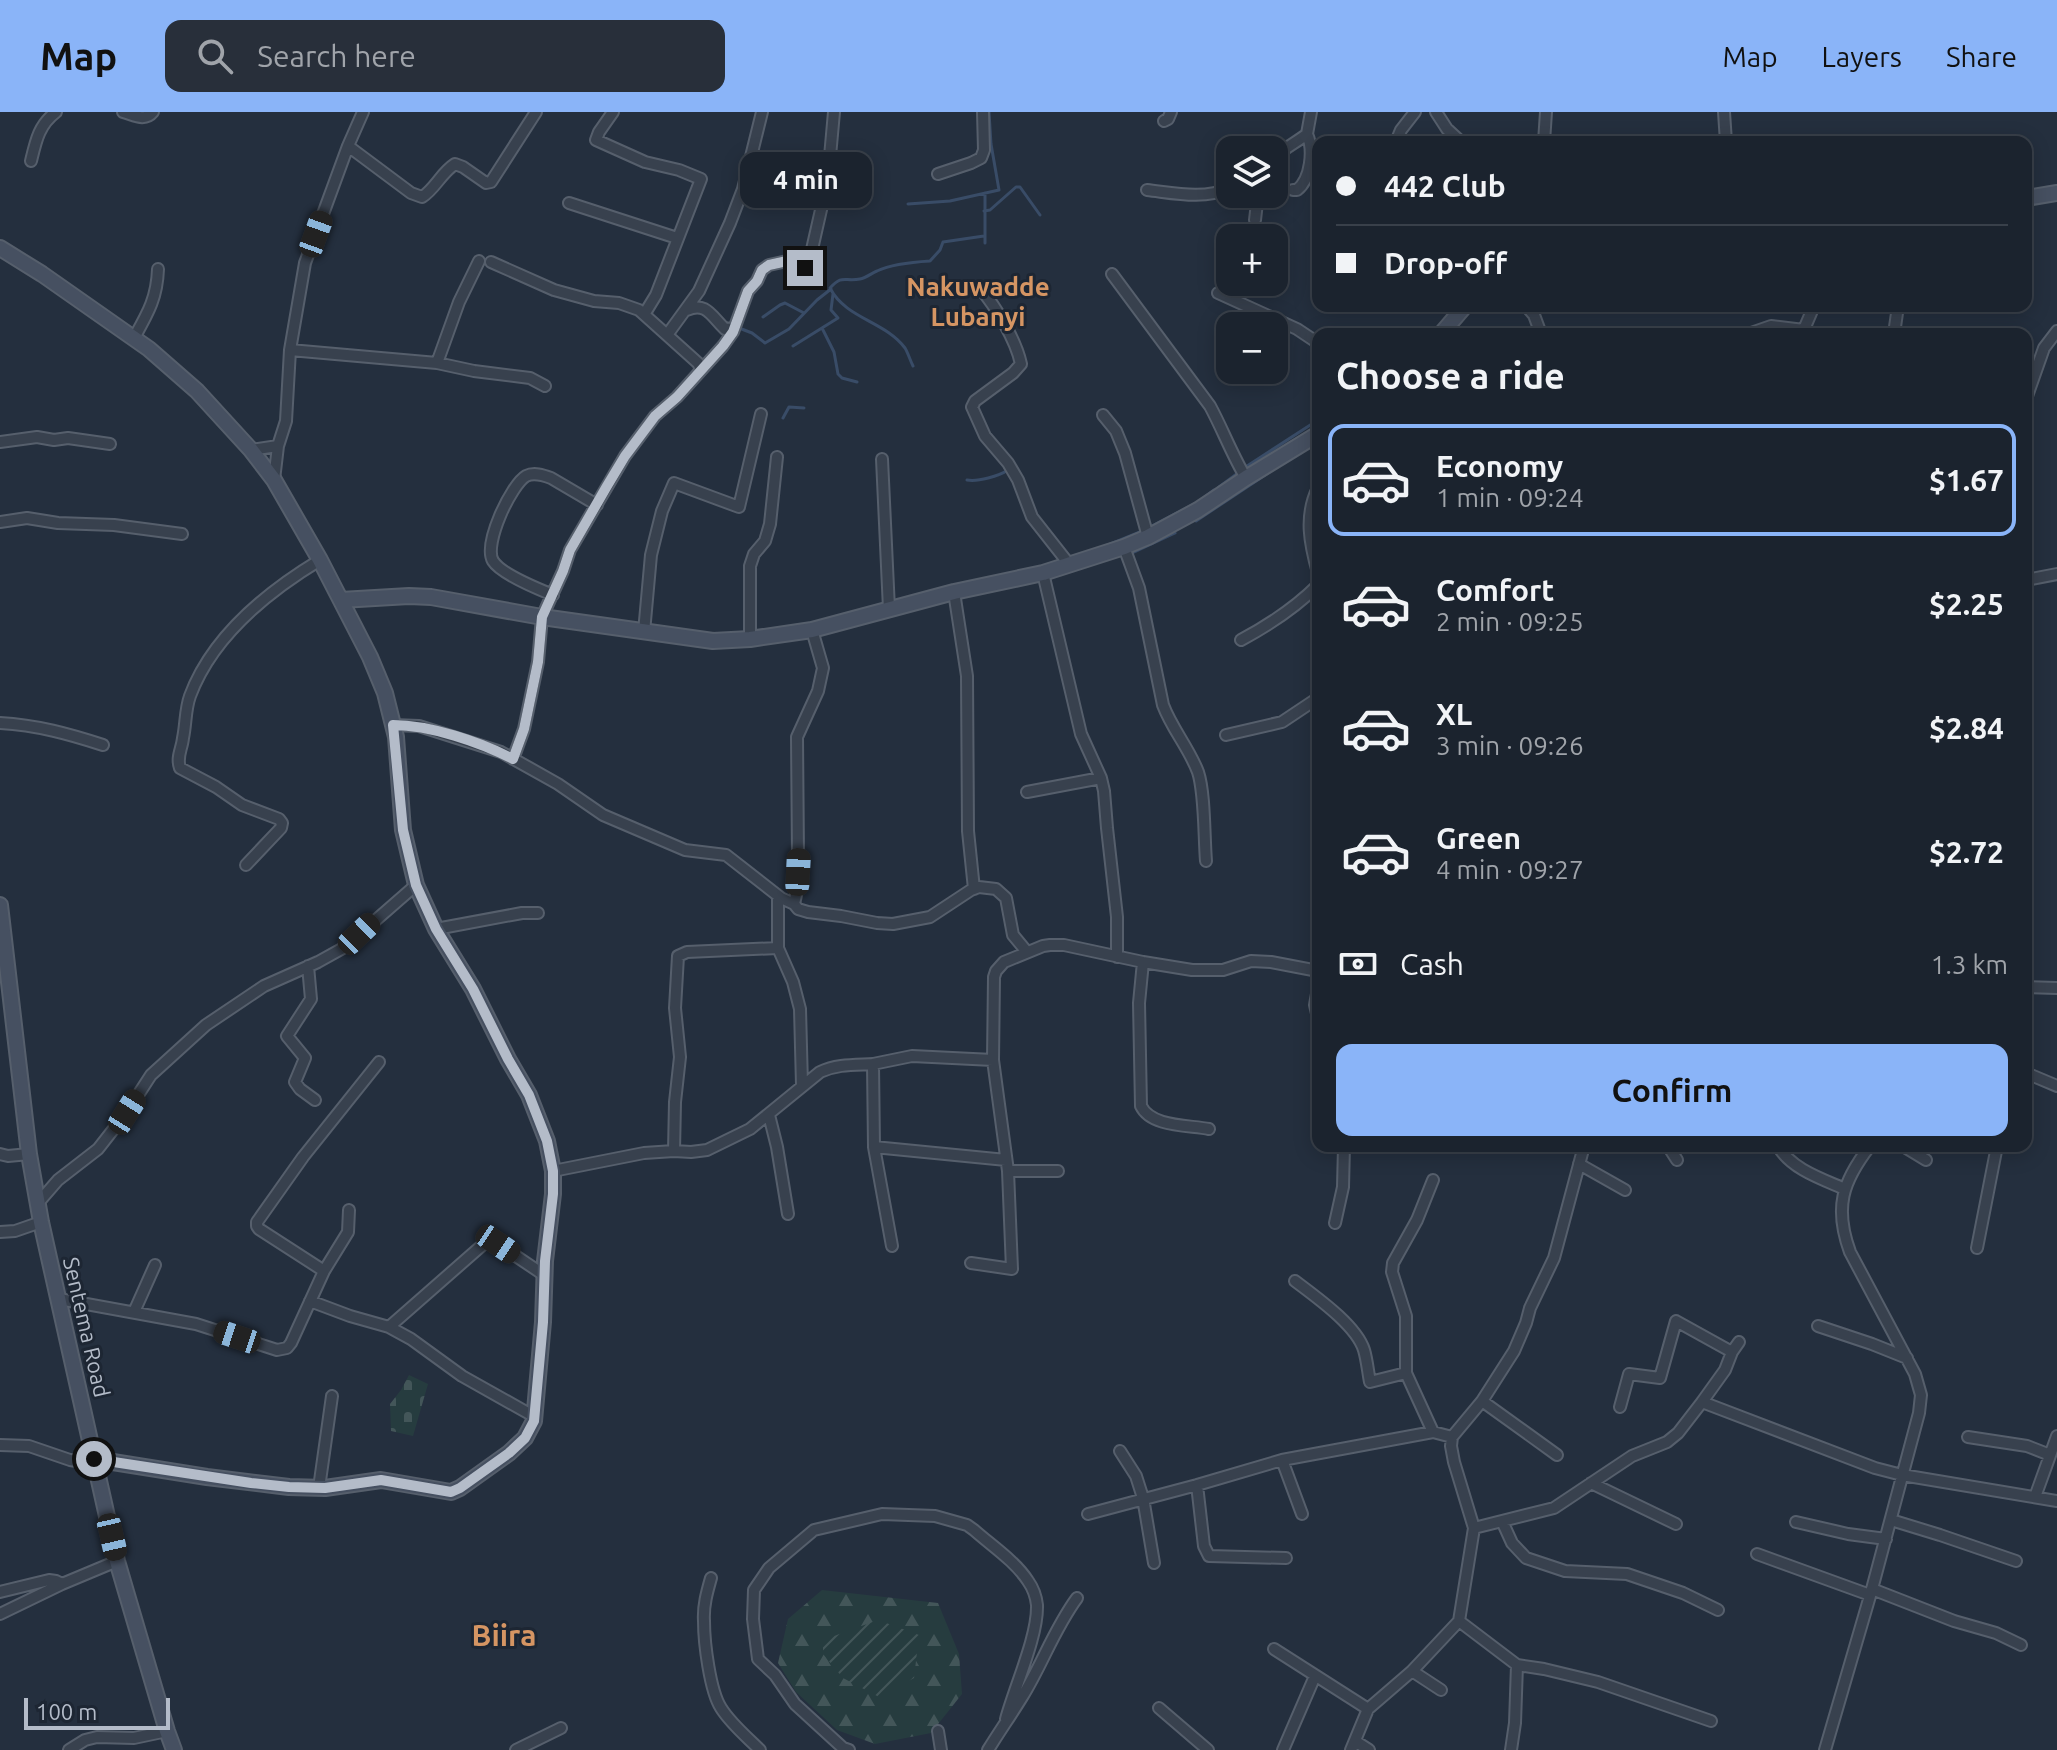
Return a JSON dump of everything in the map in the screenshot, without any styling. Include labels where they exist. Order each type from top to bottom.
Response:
[{"type":"street","points":[[31,161],[39,130],[46,119],[56,112]]},
{"type":"street","points":[[123,112],[143,118],[153,112]]},
{"type":"street","points":[[274,480],[278,446],[286,421],[290,350],[305,263],[363,112]]},
{"type":"street","points":[[348,146],[411,193],[422,197],[455,164],[489,183],[536,112]]},
{"type":"street","points":[[613,112],[596,140],[645,162],[701,179],[659,287],[645,313]]},
{"type":"street","points":[[667,335],[704,282],[730,223],[762,112]]},
{"type":"street","points":[[513,759],[524,729],[538,662],[542,617],[570,550],[625,456],[655,416],[677,397],[723,346],[734,328],[748,291],[762,270],[787,261],[808,267],[828,179],[834,112]]},
{"type":"street","points":[[938,174],[981,158],[984,150],[983,112]]},
{"type":"street","points":[[1293,190],[1303,185],[1311,157],[1307,134],[1311,112]]},
{"type":"street","points":[[1398,136],[1415,112]]},
{"type":"street","points":[[1436,112],[1455,136]]},
{"type":"street","points":[[1544,136],[1546,112]]},
{"type":"street","points":[[1724,112],[1726,136]]},
{"type":"street","points":[[1288,147],[1307,134]]},
{"type":"street","points":[[749,164],[828,179]]},
{"type":"street","points":[[1147,190],[1198,195],[1216,193]]},
{"type":"street","points":[[2032,197],[2057,193]]},
{"type":"street","points":[[569,203],[677,238]]},
{"type":"street","points":[[1255,220],[1256,208]]},
{"type":"street","points":[[0,248],[42,274],[169,365],[251,450],[274,480],[320,560],[381,682],[393,725],[403,830],[416,885],[436,929],[473,989],[529,1095],[547,1141],[553,1171],[535,1417],[525,1438],[460,1488],[451,1492],[381,1480],[319,1488],[251,1483],[70,1460],[29,1446],[0,1445]]},
{"type":"street","points":[[437,363],[459,302],[485,261],[554,290],[594,301],[619,303],[645,313],[701,369]]},
{"type":"street","points":[[134,338],[153,303],[158,269]]},
{"type":"street","points":[[1112,274],[1210,406],[1246,478]]},
{"type":"street","points":[[980,288],[1003,324],[1021,364],[975,401],[972,407],[985,436],[1018,480],[1032,517],[1069,564]]},
{"type":"street","points":[[1225,296],[1312,339]]},
{"type":"street","points":[[685,311],[702,307],[725,329],[734,328]]},
{"type":"street","points":[[2032,382],[2044,348],[2057,331]]},
{"type":"street","points":[[290,350],[437,363],[530,378],[545,386]]},
{"type":"street","points":[[644,632],[651,555],[662,511],[674,483],[739,507],[761,414]]},
{"type":"street","points":[[1103,415],[1116,431],[1125,453],[1148,537]]},
{"type":"street","points":[[0,442],[37,437],[110,444]]},
{"type":"street","points":[[341,600],[431,597],[542,617],[713,641],[812,630],[954,592],[1043,573],[1124,547],[1198,510],[1246,478],[1312,442]]},
{"type":"street","points":[[251,450],[278,446]]},
{"type":"street","points":[[750,639],[750,566],[754,554],[765,541],[770,524],[777,457]]},
{"type":"street","points":[[882,459],[889,609]]},
{"type":"street","points":[[553,595],[527,585],[493,561],[492,539],[498,521],[513,492],[528,475],[551,478],[597,505]]},
{"type":"street","points":[[1312,507],[1308,532],[1312,548]]},
{"type":"street","points":[[0,522],[27,518],[182,534]]},
{"type":"street","points":[[1124,547],[1139,588],[1163,705],[1200,779],[1206,861]]},
{"type":"street","points":[[246,865],[281,828],[282,823],[279,819],[242,805],[180,768],[177,761],[187,706],[206,662],[242,620],[299,573],[320,560]]},
{"type":"street","points":[[1043,573],[1081,734],[1101,778],[1106,801],[1117,908],[1117,957]]},
{"type":"street","points":[[2032,579],[2057,574]]},
{"type":"street","points":[[1241,640],[1271,623],[1312,591]]},
{"type":"street","points":[[954,592],[967,676],[968,831],[974,889]]},
{"type":"street","points":[[794,904],[798,856],[797,737],[818,691],[823,668],[812,630]]},
{"type":"street","points":[[1226,735],[1282,722],[1312,702]]},
{"type":"street","points":[[0,723],[50,729],[103,745]]},
{"type":"street","points":[[393,725],[419,726],[489,748],[558,784],[603,815],[685,850],[726,855],[778,896],[808,912],[893,924],[930,917],[974,889],[987,886],[1002,893],[1008,906],[1013,935],[1027,952]]},
{"type":"street","points":[[1027,792],[1101,778]]},
{"type":"street","points":[[38,1203],[58,1180],[98,1149],[151,1075],[206,1025],[264,986],[345,947],[416,885]]},
{"type":"street","points":[[778,896],[778,948],[800,1009],[802,1085]]},
{"type":"street","name":"Sentema Road","points":[[0,909],[29,1154],[41,1222],[117,1561],[174,1750]]},
{"type":"street","points":[[436,929],[522,913],[538,913]]},
{"type":"street","points":[[971,1263],[1012,1269],[1007,1165],[993,1060],[996,971],[1004,962],[1043,946],[1064,945],[1192,970],[1223,970],[1251,961],[1312,970]]},
{"type":"street","points":[[674,1151],[680,1057],[675,1008],[678,956],[687,952],[778,948]]},
{"type":"street","points":[[1143,962],[1139,1003],[1141,1106],[1144,1112],[1159,1121],[1209,1129]]},
{"type":"street","points":[[308,966],[311,999],[287,1036],[305,1058],[295,1082],[315,1100]]},
{"type":"street","points":[[2032,987],[2057,988]]},
{"type":"street","points":[[553,1171],[632,1155],[701,1152],[718,1146],[750,1129],[811,1078],[831,1067],[873,1064],[912,1056],[993,1060]]},
{"type":"street","points":[[324,1271],[259,1229],[256,1224],[303,1157],[379,1062]]},
{"type":"street","points":[[873,1064],[874,1147],[892,1246]]},
{"type":"street","points":[[2032,1076],[2057,1086]]},
{"type":"street","points":[[769,1115],[788,1214]]},
{"type":"street","points":[[874,1147],[1058,1171]]},
{"type":"street","points":[[1335,1223],[1343,1187],[1344,1152]]},
{"type":"street","points":[[1369,1750],[1353,1746],[1368,1709],[1412,1671],[1459,1621],[1474,1528],[1454,1462],[1452,1437],[1482,1401],[1514,1351],[1554,1258],[1582,1152]]},
{"type":"street","points":[[1672,1152],[1677,1160]]},
{"type":"street","points":[[1781,1152],[1793,1163],[1845,1189]]},
{"type":"street","points":[[1825,1750],[1886,1539],[1921,1395],[1907,1358],[1850,1252],[1843,1231],[1845,1189],[1854,1167],[1865,1152]]},
{"type":"street","points":[[1913,1152],[1926,1160]]},
{"type":"street","points":[[1977,1248],[1996,1152]]},
{"type":"street","points":[[0,1154],[29,1154]]},
{"type":"street","points":[[1579,1164],[1625,1190]]},
{"type":"street","points":[[1433,1180],[1417,1220],[1393,1263],[1392,1272],[1406,1316],[1406,1373],[1433,1432]]},
{"type":"street","points":[[59,1299],[196,1324],[280,1351],[291,1343],[324,1271],[348,1232],[349,1210]]},
{"type":"street","points":[[0,1232],[15,1231],[41,1222]]},
{"type":"street","points":[[389,1327],[487,1241],[498,1244],[544,1275]]},
{"type":"street","points":[[134,1312],[155,1265]]},
{"type":"street","points":[[1295,1281],[1330,1307],[1351,1331],[1363,1348],[1370,1382],[1406,1373]]},
{"type":"street","points":[[310,1301],[389,1327],[462,1376],[535,1417]]},
{"type":"street","points":[[1474,1528],[1554,1508],[1632,1456],[1667,1442],[1678,1433],[1725,1370],[1735,1347],[1676,1321],[1660,1378],[1629,1374],[1620,1407]]},
{"type":"street","points":[[1818,1326],[1907,1358]]},
{"type":"street","points":[[319,1488],[332,1396]]},
{"type":"street","points":[[1482,1401],[1557,1455]]},
{"type":"street","points":[[1702,1402],[1860,1463],[1902,1475],[2057,1501]]},
{"type":"street","points":[[1088,1514],[1282,1460],[1433,1432],[1452,1437]]},
{"type":"street","points":[[2035,1497],[2057,1436]]},
{"type":"street","points":[[1968,1437],[2027,1446],[2050,1455]]},
{"type":"street","points":[[1120,1451],[1136,1476],[1143,1498],[1154,1563]]},
{"type":"street","points":[[1282,1460],[1302,1514]]},
{"type":"street","points":[[1591,1483],[1676,1524]]},
{"type":"street","points":[[1197,1485],[1204,1546],[1209,1556],[1286,1558]]},
{"type":"street","points":[[849,1750],[795,1704],[775,1675],[758,1659],[753,1619],[754,1590],[769,1568],[814,1530],[882,1514],[935,1516],[967,1525],[1019,1569],[1030,1584],[1036,1602],[1033,1629],[1006,1719]]},
{"type":"street","points":[[1891,1520],[2016,1561]]},
{"type":"street","points":[[1502,1521],[1512,1543],[1526,1558],[1565,1571],[1627,1574],[1683,1593],[1718,1610]]},
{"type":"street","points":[[1796,1522],[1886,1539]]},
{"type":"street","points":[[1757,1554],[1996,1633],[2021,1645]]},
{"type":"street","points":[[0,1614],[117,1561]]},
{"type":"street","points":[[711,1578],[703,1621],[714,1694],[733,1724],[760,1750]]},
{"type":"street","points":[[0,1592],[49,1580],[62,1584]]},
{"type":"street","points":[[988,1750],[1022,1697],[1077,1598]]},
{"type":"street","points":[[1459,1621],[1517,1665],[1598,1682],[1711,1721]]},
{"type":"street","points":[[1274,1649],[1368,1709]]},
{"type":"street","points":[[1511,1750],[1517,1665]]},
{"type":"street","points":[[1412,1671],[1441,1690]]},
{"type":"street","points":[[1283,1750],[1315,1676]]},
{"type":"street","points":[[1159,1708],[1208,1750]]},
{"type":"street","points":[[516,1750],[561,1728]]},
{"type":"street","points":[[69,1750],[97,1737],[134,1738],[167,1731]]},
{"type":"street","points":[[938,1731],[941,1750]]},
{"type":"green space","points":[[409,1375],[428,1384],[413,1436],[391,1431],[390,1404]]},
{"type":"green space","points":[[822,1590],[938,1603],[959,1654],[962,1694],[931,1733],[875,1744],[837,1730],[796,1692],[778,1663],[788,1619]]},
{"type":"green space","points":[[878,1620],[919,1635],[914,1678],[879,1697],[843,1678],[823,1654],[823,1640]]},
{"type":"waterway","points":[[908,204],[950,201],[999,190],[989,112]]},
{"type":"waterway","points":[[984,211],[990,210],[1016,187],[1020,187],[1040,215]]},
{"type":"waterway","points":[[985,193],[985,243]]},
{"type":"waterway","points":[[913,366],[897,339],[846,307],[830,288],[841,280],[855,280],[889,267],[930,261],[943,242],[984,236]]},
{"type":"waterway","points":[[739,328],[765,343],[789,329],[831,289]]},
{"type":"waterway","points":[[793,346],[838,318],[831,310],[833,294]]},
{"type":"waterway","points":[[763,317],[785,303],[804,313]]},
{"type":"waterway","points":[[823,330],[834,352],[838,374],[857,382]]},
{"type":"waterway","points":[[783,418],[789,407],[804,408]]},
{"type":"waterway","points":[[1244,468],[1312,424]]},
{"type":"waterway","points":[[1196,521],[1286,461]]},
{"type":"waterway","points":[[967,480],[988,478],[1008,470]]},
{"type":"waterway","points":[[1219,487],[1238,473]]},
{"type":"waterway","points":[[1201,500],[1214,490]]},
{"type":"waterway","points":[[1148,528],[1194,504]]},
{"type":"waterway","points":[[1108,545],[1140,532]]},
{"type":"waterway","points":[[1130,554],[1175,533]]},
{"type":"district","name":"Nakuwadde Lubanyi","points":[[978,301]]},
{"type":"district","name":"Biira","points":[[504,1635]]},
{"type":"route","points":[[94,1459],[289,1487],[325,1488],[381,1480],[451,1492],[499,1461],[530,1430],[536,1412],[545,1261],[553,1194],[551,1156],[529,1095],[473,989],[436,929],[416,885],[403,830],[393,725],[419,726],[489,748],[513,759],[524,729],[538,662],[542,617],[570,550],[607,486],[655,416],[677,397],[723,346],[733,332],[748,291],[762,270],[787,261],[805,268]]}]
